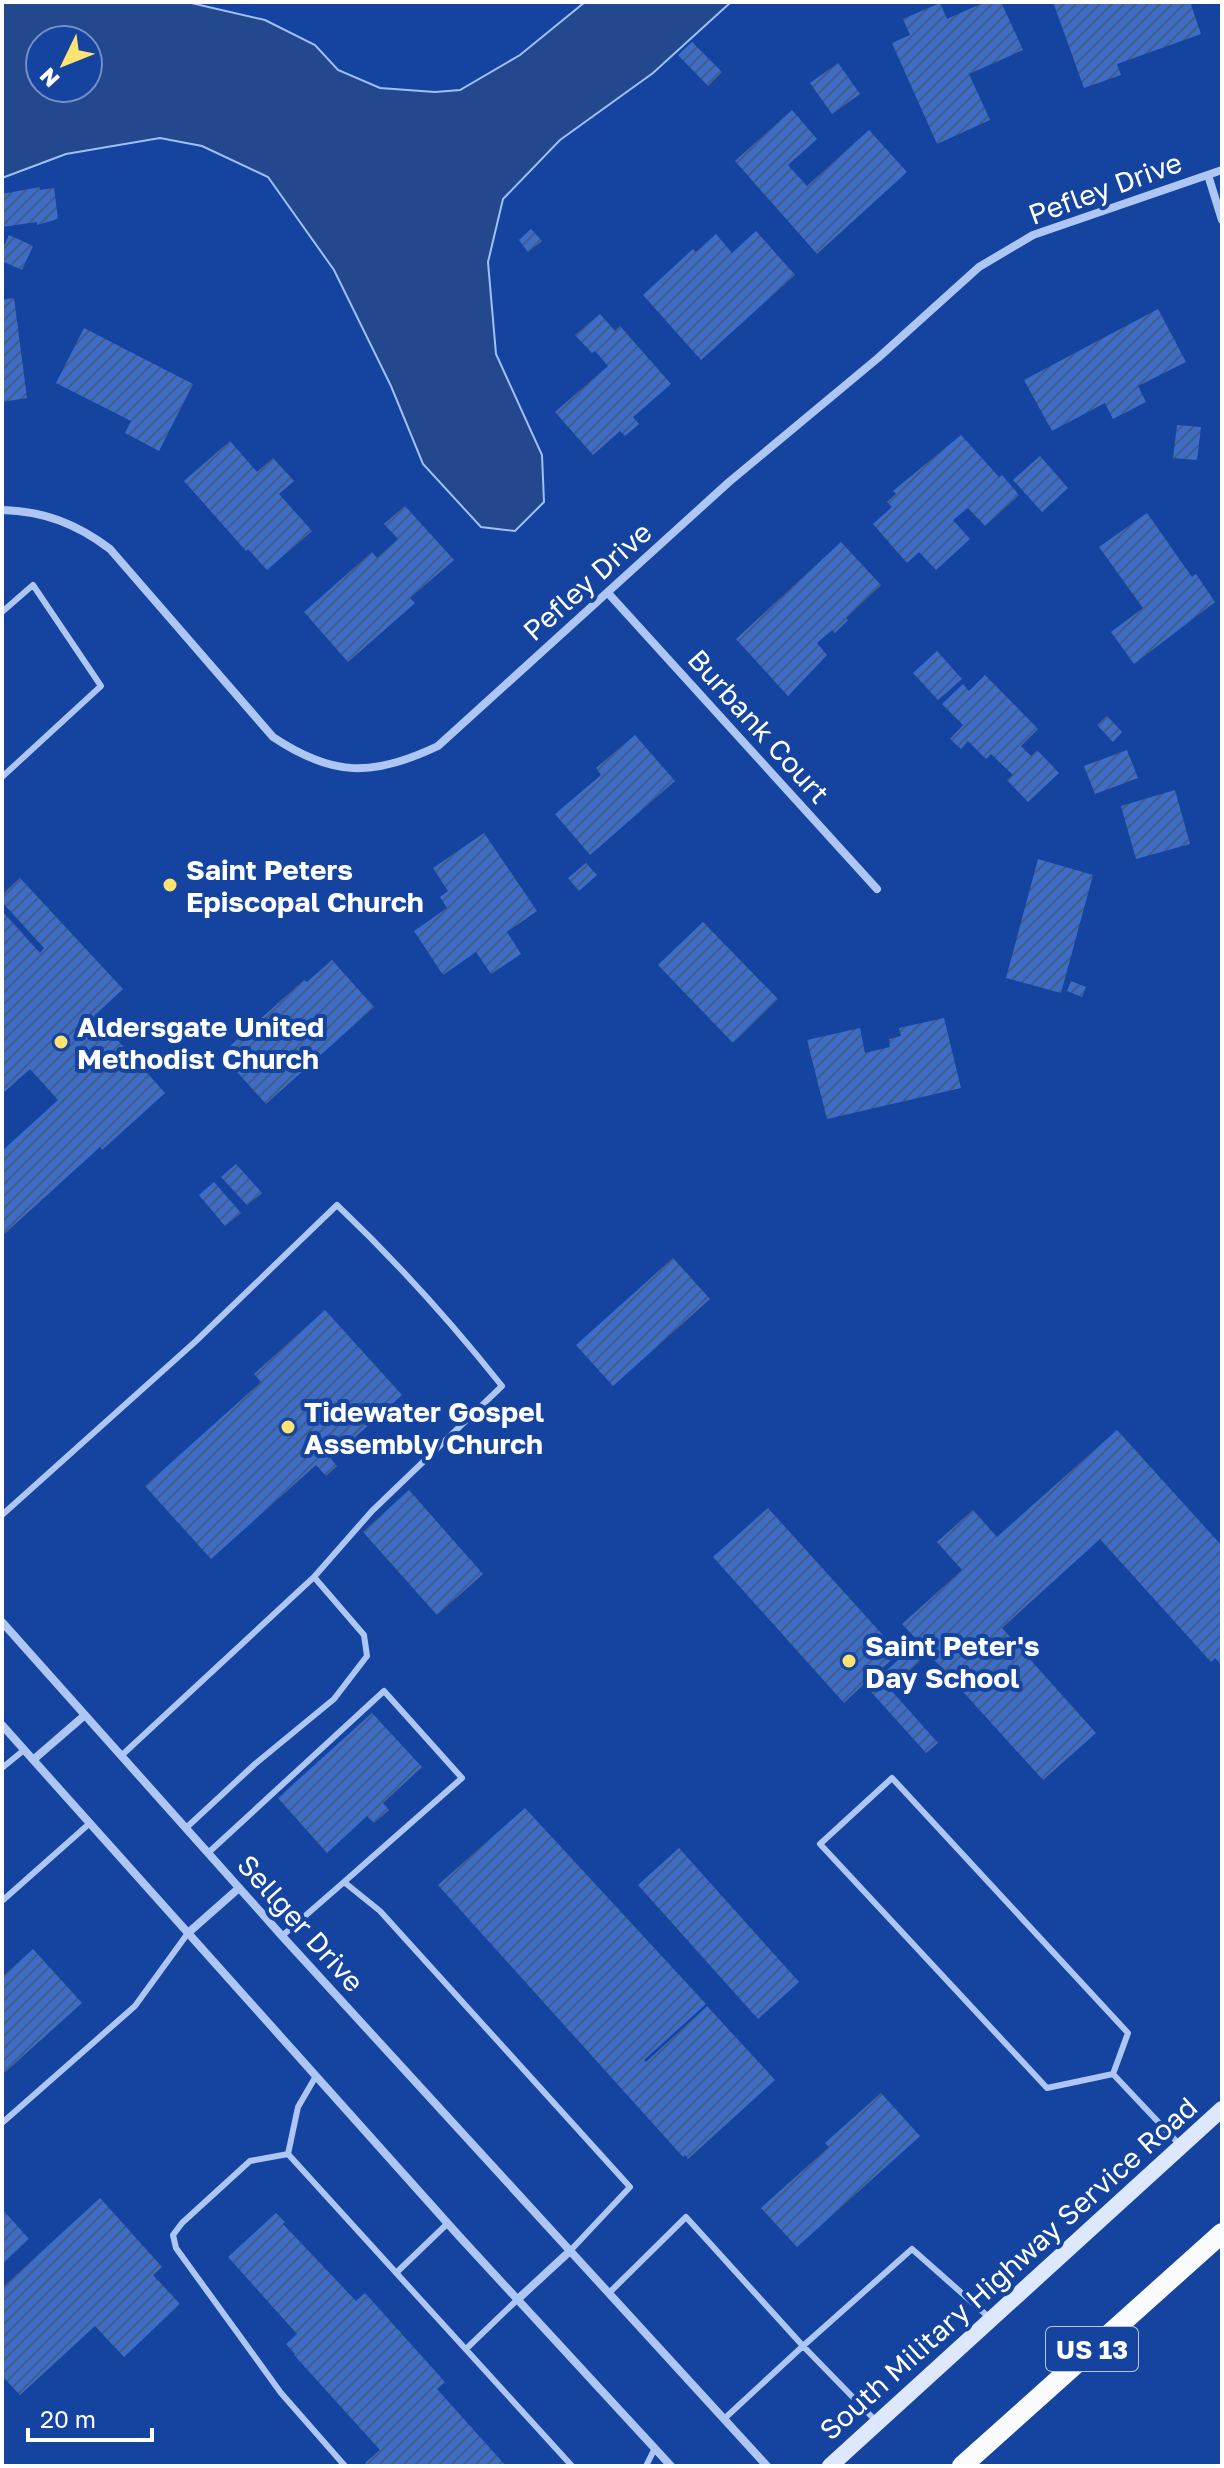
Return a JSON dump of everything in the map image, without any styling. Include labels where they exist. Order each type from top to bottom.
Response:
[{"type":"main road","name":"US 13","points":[[962,2466],[1222,2233]]},
{"type":"street","name":"Pefley Drive","points":[[2,510],[25,510],[56,518],[91,535],[110,549],[273,737],[298,753],[332,766],[368,769],[405,762],[438,746],[729,482],[878,358],[979,267],[1033,235],[1222,170]]},
{"type":"street","points":[[1208,175],[1222,220]]},
{"type":"street","name":"Burbank Court","points":[[608,593],[877,889]]},
{"type":"street","name":"Sellger Drive","points":[[2,1622],[282,1936],[767,2466]]},
{"type":"street","points":[[33,1760],[85,1715]]},
{"type":"street","points":[[2,1725],[448,2223],[671,2466]]},
{"type":"street","points":[[188,1933],[239,1888]]},
{"type":"street","name":"South Military Highway Service Road","points":[[830,2466],[1222,2109]]},
{"type":"street","points":[[518,2299],[570,2251]]},
{"type":"lane","points":[[2,612],[33,585],[101,686],[2,777]]},
{"type":"lane","points":[[2,1515],[196,1341],[337,1205],[453,1324],[502,1386],[372,1511],[314,1577],[121,1756]]},
{"type":"lane","points":[[186,1828],[255,1764],[334,1699],[367,1656],[364,1635],[314,1577]]},
{"type":"lane","points":[[208,1853],[384,1691],[462,1778],[282,1936]]},
{"type":"lane","points":[[2,1768],[24,1750]]},
{"type":"lane","points":[[892,1778],[1128,2033],[1113,2074],[1047,2088],[820,1844],[892,1778]]},
{"type":"lane","points":[[2,1901],[90,1823]]},
{"type":"lane","points":[[344,1882],[380,1911],[630,2187],[570,2251]]},
{"type":"lane","points":[[2,2123],[135,2006],[188,1933]]},
{"type":"lane","points":[[1113,2074],[1181,2146]]},
{"type":"lane","points":[[288,2154],[298,2107],[316,2076]]},
{"type":"lane","points":[[288,2154],[572,2466]]},
{"type":"lane","points":[[288,2154],[250,2161],[182,2223],[173,2235],[176,2248],[281,2393],[345,2466]]},
{"type":"lane","points":[[609,2293],[686,2217],[803,2346],[878,2422]]},
{"type":"lane","points":[[396,2273],[448,2223]]},
{"type":"lane","points":[[724,2419],[912,2249],[991,2319]]},
{"type":"lane","points":[[466,2349],[518,2299]]},
{"type":"lane","points":[[646,2466],[655,2448]]},
{"type":"water","points":[[2,2],[187,2],[265,20],[315,45],[338,70],[380,88],[435,92],[460,90],[520,55],[585,2],[731,2],[653,73],[560,140],[503,199],[488,262],[496,354],[542,455],[544,502],[515,531],[481,527],[423,464],[391,386],[334,270],[268,177],[202,146],[160,138],[66,154],[2,178]]},
{"type":"building","points":[[985,2],[1001,2],[1023,50],[969,74],[990,120],[937,144],[892,43],[910,35],[903,19],[940,3],[947,19]]},
{"type":"building","points":[[1053,2],[1190,2],[1201,34],[1117,64],[1121,75],[1084,88]]},
{"type":"building","points":[[692,42],[722,72],[708,86],[678,55]]},
{"type":"building","points":[[838,63],[860,94],[832,114],[810,83]]},
{"type":"building","points":[[792,110],[817,139],[788,165],[807,186],[869,130],[907,172],[817,254],[735,161]]},
{"type":"building","points":[[40,187],[40,190],[54,188],[58,219],[37,225],[37,222],[2,227],[2,194]]},
{"type":"building","points":[[531,229],[542,241],[528,252],[519,240]]},
{"type":"building","points":[[756,231],[795,275],[701,360],[643,295],[693,249],[696,252],[716,234],[732,253]]},
{"type":"building","points":[[9,235],[33,246],[22,270],[2,261],[2,245]]},
{"type":"building","points":[[14,298],[27,398],[2,402],[2,300]]},
{"type":"building","points":[[1158,309],[1186,362],[1138,386],[1146,402],[1113,419],[1105,403],[1052,431],[1024,380]]},
{"type":"building","points":[[600,314],[615,331],[620,326],[671,384],[633,417],[639,424],[625,436],[620,431],[593,455],[555,412],[608,366],[575,335]]},
{"type":"building","points":[[84,328],[193,384],[159,451],[125,433],[131,421],[56,383]]},
{"type":"building","points":[[1177,425],[1201,427],[1197,460],[1173,458]]},
{"type":"building","points":[[961,435],[1019,495],[985,526],[968,508],[953,520],[970,539],[936,570],[919,552],[907,563],[873,524],[892,507],[887,502],[896,494],[893,491]]},
{"type":"building","points":[[230,441],[257,472],[273,458],[294,481],[279,494],[312,531],[267,570],[184,481]]},
{"type":"building","points":[[1040,456],[1068,488],[1042,512],[1013,480]]},
{"type":"building","points":[[405,506],[454,560],[410,598],[415,603],[348,662],[304,612],[372,552],[377,558],[398,539],[384,524]]},
{"type":"building","points":[[1147,513],[1192,577],[1196,574],[1215,602],[1134,664],[1111,632],[1143,608],[1099,547]]},
{"type":"building","points":[[841,542],[881,585],[846,618],[848,620],[835,633],[832,630],[817,643],[827,655],[788,696],[736,639]]},
{"type":"building","points":[[937,651],[962,679],[938,700],[913,673]]},
{"type":"building","points":[[985,675],[1038,729],[1021,746],[1031,756],[1037,750],[1059,773],[1028,802],[1007,780],[1013,775],[991,754],[986,759],[968,741],[961,749],[950,739],[963,725],[942,704],[963,684],[969,691]]},
{"type":"building","points":[[1107,716],[1122,732],[1113,742],[1097,725]]},
{"type":"building","points":[[635,735],[675,781],[590,855],[555,814],[601,775],[596,768]]},
{"type":"building","points":[[1127,750],[1138,778],[1095,794],[1084,766]]},
{"type":"building","points":[[1175,790],[1190,844],[1136,859],[1121,806]]},
{"type":"building","points":[[484,833],[537,911],[507,932],[521,954],[491,974],[476,952],[443,975],[414,931],[447,908],[440,897],[448,891],[433,868]]},
{"type":"building","points":[[1038,859],[1093,875],[1061,993],[1006,978]]},
{"type":"building","points":[[586,863],[597,875],[579,891],[568,878]]},
{"type":"building","name":"Aldersgate United Methodist Church","points":[[20,878],[123,989],[95,1015],[165,1093],[2,1236],[2,1151],[58,1100],[30,1069],[2,1094],[2,911],[40,953],[44,948],[2,902],[2,895]]},
{"type":"building","points":[[703,922],[778,999],[733,1043],[658,965]]},
{"type":"building","points":[[332,960],[374,1007],[266,1104],[221,1054],[304,980],[307,982]]},
{"type":"building","points":[[1071,981],[1086,987],[1082,997],[1067,991]]},
{"type":"building","points":[[944,1018],[961,1088],[827,1119],[807,1040],[860,1028],[865,1053],[890,1047],[889,1039],[901,1036],[899,1028]]},
{"type":"building","points":[[236,1164],[262,1193],[247,1205],[221,1177]]},
{"type":"building","points":[[214,1182],[241,1213],[225,1226],[199,1195]]},
{"type":"building","points":[[673,1258],[710,1299],[613,1386],[576,1345]]},
{"type":"building","name":"Tidewater Gospel Assembly Church","points":[[325,1310],[402,1395],[331,1459],[337,1466],[326,1476],[316,1465],[211,1559],[145,1486],[261,1382],[254,1374]]},
{"type":"building","points":[[1117,1430],[1222,1546],[1222,1666],[1215,1658],[1211,1662],[1100,1539],[1002,1628],[1096,1733],[1043,1780],[928,1653],[890,1689],[938,1743],[926,1753],[864,1684],[844,1703],[713,1557],[768,1508],[899,1653],[878,1672],[881,1675],[919,1642],[902,1624],[962,1570],[937,1542],[973,1510],[997,1537]]},
{"type":"building","points":[[409,1490],[483,1574],[437,1615],[363,1532]]},
{"type":"building","points":[[372,1713],[422,1767],[383,1803],[389,1810],[374,1823],[367,1816],[327,1853],[278,1798]]},
{"type":"building","points":[[525,1808],[706,2004],[644,2060],[646,2062],[707,2006],[775,2080],[688,2159],[438,1885]]},
{"type":"building","points":[[679,1848],[799,1982],[758,2019],[638,1885]]},
{"type":"building","points":[[33,1949],[82,2003],[2,2075],[2,1977]]},
{"type":"building","points":[[881,2093],[920,2136],[797,2247],[761,2208],[829,2147],[825,2143]]},
{"type":"building","points":[[100,2198],[162,2267],[153,2275],[180,2304],[124,2357],[95,2326],[20,2395],[2,2376],[2,2288]]},
{"type":"building","points":[[2,2209],[29,2239],[2,2264]]},
{"type":"building","points":[[276,2213],[356,2301],[365,2293],[445,2382],[437,2389],[506,2466],[368,2466],[365,2463],[380,2450],[294,2355],[286,2344],[297,2334],[228,2257]]},
{"type":"place","name":"Saint Peters Episcopal Church","points":[[170,885]]},
{"type":"place","name":"Aldersgate United Methodist Church","points":[[61,1042]]},
{"type":"place","name":"Tidewater Gospel Assembly Church","points":[[288,1427]]},
{"type":"place","name":"Saint Peter's Day School","points":[[849,1661]]}]
